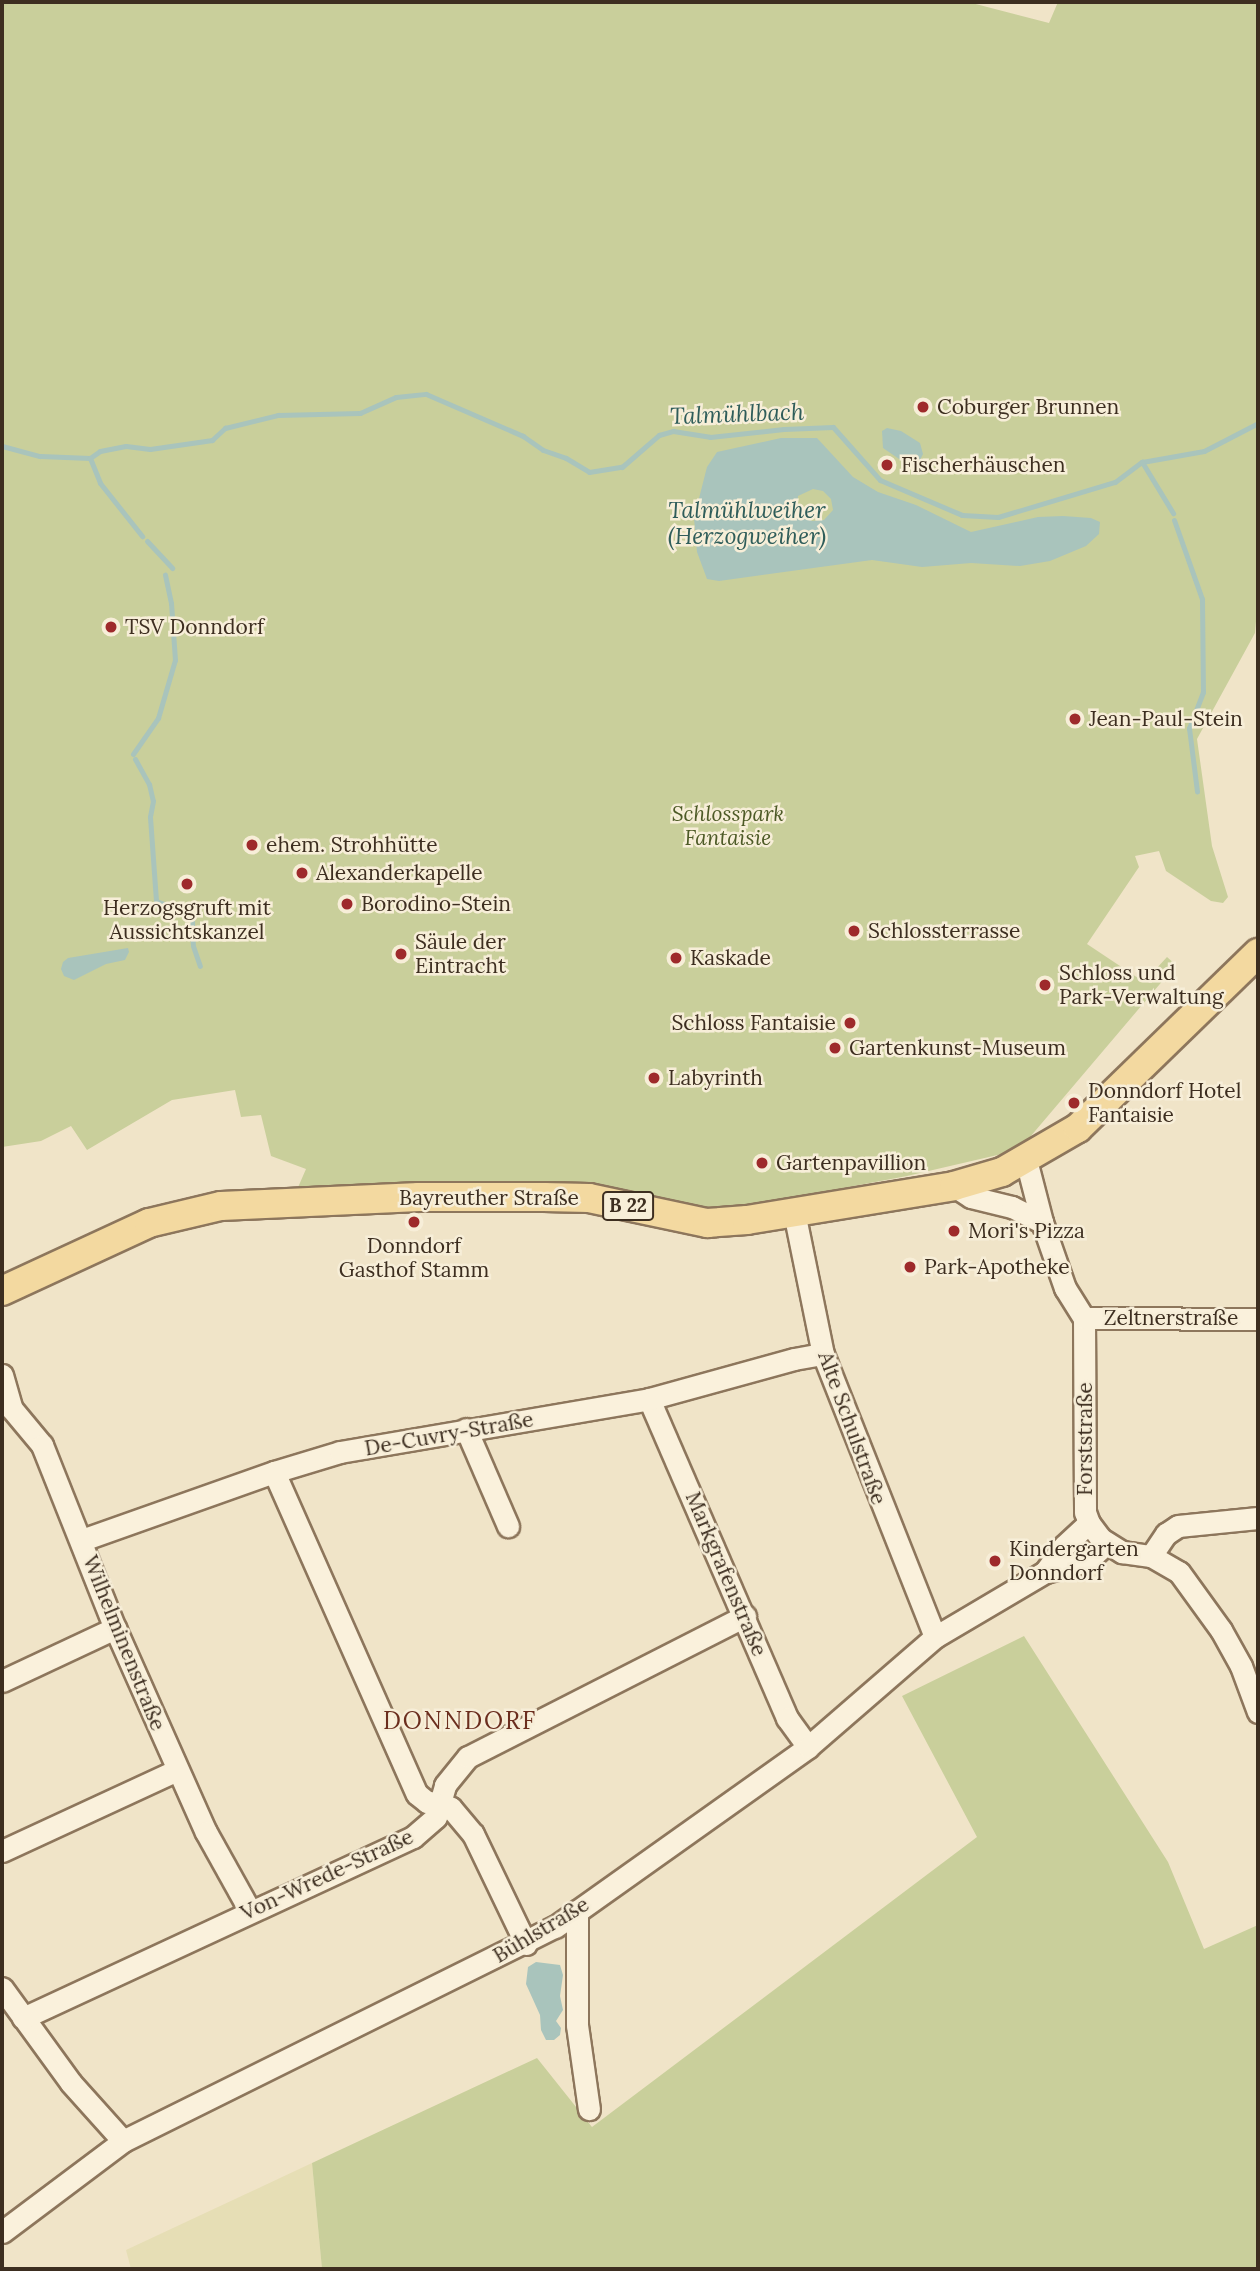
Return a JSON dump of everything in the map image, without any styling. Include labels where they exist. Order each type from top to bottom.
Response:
[{"type":"main road","name":"B 22","points":[[1014,1166],[1084,1124],[1258,953]]},
{"type":"main road","name":"Bayreuther Straße","points":[[2,1291],[149,1223],[221,1206],[419,1197],[589,1198],[707,1223],[747,1220],[954,1186],[1014,1166]]},
{"type":"street","points":[[1012,1207],[1014,1166]]},
{"type":"street","points":[[1014,1166],[1042,1222],[1065,1288],[1084,1318]]},
{"type":"street","points":[[954,1186],[971,1197],[1012,1207],[1042,1222]]},
{"type":"street","name":"Alte Schulstraße","points":[[794,1212],[823,1354],[935,1637]]},
{"type":"street","name":"Zeltnerstraße","points":[[1084,1318],[1258,1319]]},
{"type":"street","name":"Forststraße","points":[[1084,1318],[1085,1512],[1089,1523],[1107,1542],[1122,1552],[1151,1556],[1179,1572],[1194,1590],[1241,1666],[1258,1712]]},
{"type":"street","name":"De-Cuvry-Straße","points":[[82,1540],[274,1472],[340,1452],[649,1398],[794,1359],[823,1354]]},
{"type":"street","name":"Wilhelminenstraße","points":[[2,1376],[7,1416],[42,1445],[115,1628],[177,1769],[206,1832],[250,1911]]},
{"type":"street","name":"Markgrafenstraße","points":[[649,1398],[745,1616],[786,1718],[808,1747]]},
{"type":"street","points":[[466,1429],[508,1526]]},
{"type":"street","points":[[274,1472],[417,1794],[427,1802],[440,1803],[450,1808],[473,1834],[526,1944]]},
{"type":"street","points":[[1151,1556],[1166,1534],[1178,1526],[1258,1518]]},
{"type":"street","name":"Bühlstraße","points":[[1045,1572],[1064,1546],[1089,1523]]},
{"type":"street","name":"Bühlstraße","points":[[2,2232],[123,2141],[526,1944],[577,1911],[808,1747],[935,1637],[1045,1572],[1087,1561],[1107,1542]]},
{"type":"street","name":"Von-Wrede-Straße","points":[[23,2018],[413,1837],[436,1817],[445,1785],[468,1757],[745,1616]]},
{"type":"street","points":[[2,1681],[115,1628]]},
{"type":"street","points":[[2,1851],[177,1769]]},
{"type":"street","points":[[577,1911],[577,2025],[589,2109]]},
{"type":"street","points":[[2,1988],[71,2083],[123,2141]]},
{"type":"shaded area","points":[[312,2163],[322,2269],[131,2269],[126,2250]]},
{"type":"green space","name":"Schlosspark Fantaisie","points":[[2,2],[968,2],[1049,23],[1058,2],[1258,2],[1258,598],[1255,633],[1197,739],[1212,846],[1228,897],[1223,903],[1211,901],[1166,871],[1159,851],[1135,856],[1139,867],[1087,944],[1144,982],[1167,957],[1176,965],[1019,1150],[907,1176],[720,1211],[296,1192],[306,1169],[271,1156],[261,1115],[241,1117],[235,1090],[172,1100],[87,1150],[71,1126],[41,1141],[2,1147]]},
{"type":"green space","points":[[1024,1636],[1168,1862],[1204,1949],[1258,1925],[1258,2269],[322,2269],[312,2163],[537,2058],[592,2127],[977,1837],[902,1696]]},
{"type":"water","points":[[887,428],[901,431],[920,443],[923,454],[917,466],[905,463],[883,448],[882,431]]},
{"type":"water","name":"Talmühlweiher (Herzogweiher)","points":[[781,438],[817,438],[853,477],[878,492],[916,505],[971,532],[1038,517],[1063,516],[1091,518],[1100,522],[1099,534],[1086,546],[1050,561],[1020,566],[971,563],[922,567],[872,560],[719,581],[707,579],[697,552],[694,518],[707,467],[717,452]],"holes":[[[813,489],[823,491],[831,499],[833,510],[824,520],[812,521],[801,515],[797,507],[798,496]]]},
{"type":"water","points":[[128,948],[125,960],[106,964],[74,980],[64,976],[61,969],[68,958]]},
{"type":"water","points":[[536,1962],[560,1965],[563,1975],[560,1996],[563,2010],[556,2021],[561,2028],[560,2035],[554,2040],[546,2040],[541,2030],[540,2015],[526,1984],[528,1967]]},
{"type":"waterway","name":"Talmühlbach","points":[[2,446],[40,456],[90,458],[100,451],[126,446],[150,449],[212,440],[225,428],[278,415],[360,413],[396,397],[426,394],[523,436],[543,450],[566,458],[589,472],[622,467],[659,435],[673,431],[710,437],[833,427],[880,480],[962,515],[998,517],[1115,482],[1142,462],[1204,451],[1258,423]]},
{"type":"waterway","points":[[90,458],[100,483],[142,536]]},
{"type":"waterway","points":[[1142,462],[1173,513]]},
{"type":"waterway","points":[[1174,520],[1202,599],[1203,692],[1189,728],[1197,791]]},
{"type":"waterway","points":[[147,541],[172,568]]},
{"type":"waterway","points":[[133,754],[158,718],[175,660],[171,603],[165,575]]},
{"type":"waterway","points":[[135,759],[149,784],[153,801],[150,817],[156,901],[183,911],[192,921],[193,944]]},
{"type":"waterway","points":[[193,946],[200,966]]},
{"type":"place","name":"Coburger Brunnen","points":[[923,407]]},
{"type":"place","name":"Fischerhäuschen","points":[[887,465]]},
{"type":"place","name":"TSV Donndorf","points":[[111,627]]},
{"type":"place","name":"Jean-Paul-Stein","points":[[1075,719]]},
{"type":"place","name":"ehem. Strohhütte","points":[[252,845]]},
{"type":"place","name":"Alexanderkapelle","points":[[302,873]]},
{"type":"place","name":"Herzogsgruft mit Aussichtskanzel","points":[[187,884]]},
{"type":"place","name":"Borodino-Stein","points":[[347,904]]},
{"type":"place","name":"Schlossterrasse","points":[[854,931]]},
{"type":"place","name":"Säule der Eintracht","points":[[401,954]]},
{"type":"place","name":"Kaskade","points":[[676,958]]},
{"type":"place","name":"Schloss und Park-Verwaltung","points":[[1045,985]]},
{"type":"place","name":"Schloss Fantaisie","points":[[850,1023]]},
{"type":"place","name":"Gartenkunst-Museum","points":[[835,1048]]},
{"type":"place","name":"Labyrinth","points":[[654,1078]]},
{"type":"place","name":"Donndorf Hotel Fantaisie","points":[[1074,1103]]},
{"type":"place","name":"Gartenpavillion","points":[[762,1163]]},
{"type":"place","name":"Donndorf Gasthof Stamm","points":[[414,1222]]},
{"type":"place","name":"Mori's Pizza","points":[[954,1231]]},
{"type":"place","name":"Park-Apotheke","points":[[910,1267]]},
{"type":"place","name":"Kindergarten Donndorf","points":[[995,1561]]},
{"type":"district","name":"DONNDORF","points":[[460,1721]]}]
